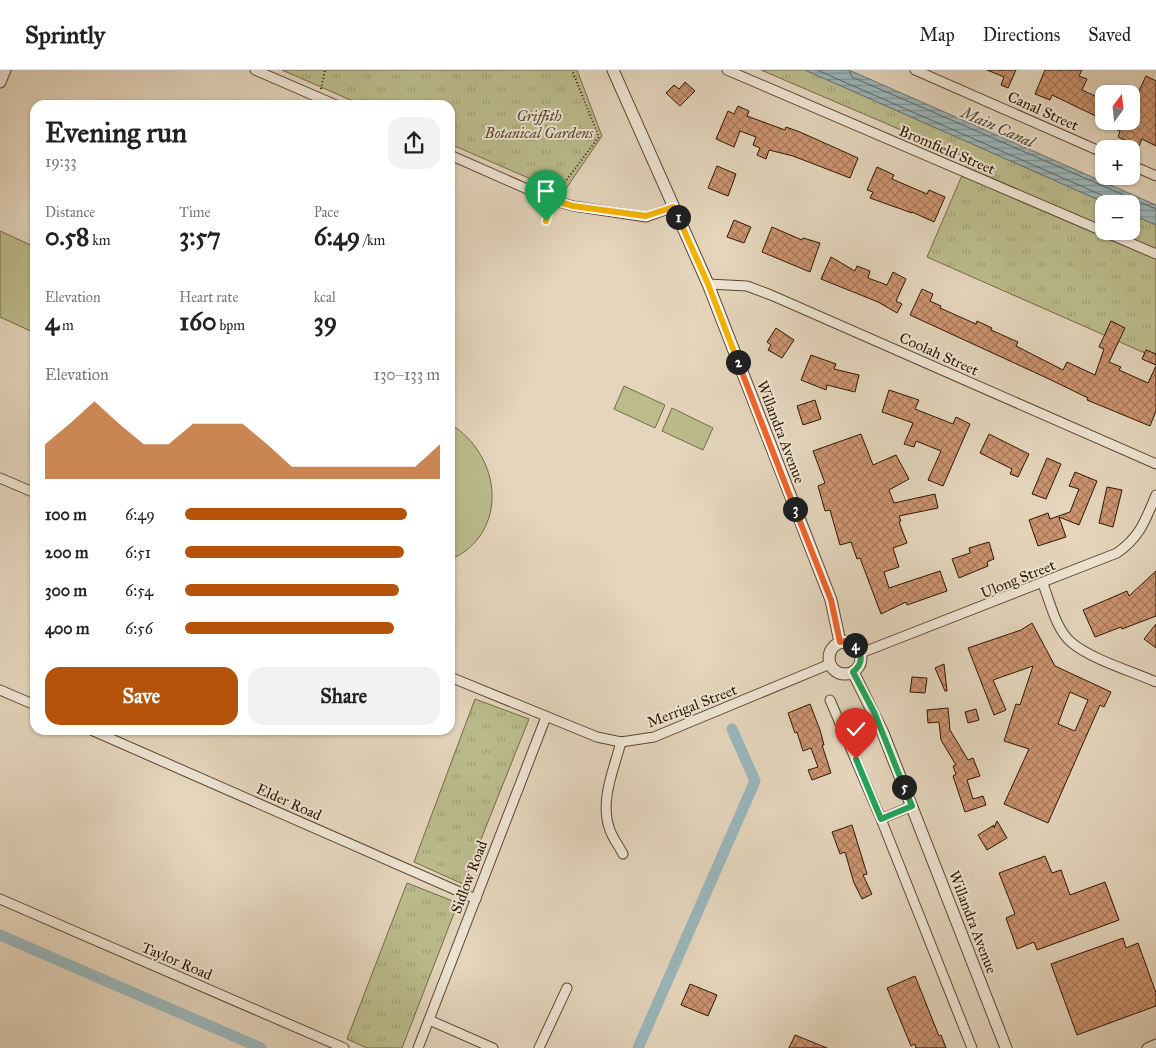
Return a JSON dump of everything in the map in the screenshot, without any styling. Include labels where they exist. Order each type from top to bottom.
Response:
[{"type":"street","points":[[0,82],[5,70]]},
{"type":"street","points":[[255,70],[324,100]]},
{"type":"street","name":"Willandra Avenue","points":[[613,70],[708,284],[831,600],[840,642]]},
{"type":"street","name":"Bromfield Street","points":[[728,70],[1156,254]]},
{"type":"street","name":"Canal Street","points":[[915,70],[1095,149]]},
{"type":"street","points":[[455,157],[552,200],[573,206],[646,216],[673,207]]},
{"type":"street","points":[[1140,169],[1156,176]]},
{"type":"street","name":"Coolah Street","points":[[708,284],[748,286],[1156,464]]},
{"type":"street","points":[[0,478],[30,491]]},
{"type":"street","name":"Ulong Street","points":[[860,653],[1117,554],[1131,544],[1140,532],[1156,495]]},
{"type":"street","points":[[1043,584],[1058,621],[1071,642],[1090,653],[1156,682]]},
{"type":"street","points":[[840,642],[853,643],[860,653],[860,664],[853,672],[840,673],[830,664],[830,651],[840,642]]},
{"type":"street","name":"Merrigal Street","points":[[455,679],[597,737],[621,742],[654,737],[830,664]]},
{"type":"street","name":"Willandra Avenue","points":[[853,672],[878,721],[1006,1048]]},
{"type":"street","points":[[0,690],[30,703]]},
{"type":"street","points":[[830,700],[881,819],[972,1048]]},
{"type":"street","name":"Sidlow Road","points":[[418,1048],[546,716]]},
{"type":"street","name":"Elder Road","points":[[102,735],[476,899]]},
{"type":"street","points":[[621,742],[608,786],[607,808],[609,828],[623,854]]},
{"type":"street","points":[[881,819],[912,806]]},
{"type":"street","name":"Taylor Road","points":[[0,899],[344,1048]]},
{"type":"street","points":[[539,1048],[568,988]]},
{"type":"street","points":[[429,1020],[493,1048]]},
{"type":"street","points":[[1147,1048],[1156,1044]]},
{"type":"path","points":[[321,90],[325,70]]},
{"type":"path","points":[[546,221],[552,200],[598,137],[572,70]]},
{"type":"green space","name":"Griffith Botanical Gardens","points":[[282,70],[577,70],[602,136],[563,193],[455,146],[455,100],[351,100]]},
{"type":"green space","points":[[761,70],[805,70],[1095,198],[1095,240],[1140,240],[1140,218],[1156,225],[1156,358],[927,257],[969,159]]},
{"type":"green space","points":[[0,231],[30,245],[30,331],[0,317]]},
{"type":"green space","points":[[624,386],[665,405],[655,428],[614,409]]},
{"type":"green space","points":[[672,408],[713,428],[703,450],[662,431]]},
{"type":"green space","points":[[455,428],[467,438],[480,455],[489,474],[492,493],[490,513],[483,532],[469,548],[455,557]]},
{"type":"green space","points":[[475,699],[529,719],[463,884],[414,862]]},
{"type":"green space","points":[[407,883],[458,903],[402,1048],[367,1048],[347,1039]]},
{"type":"water","name":"Main Canal","points":[[805,70],[849,70],[1095,178],[1095,185],[1111,185],[1133,195],[1095,195],[1095,198]]},
{"type":"water","name":"Main Canal","points":[[1140,198],[1156,205],[1156,225],[1140,218]]},
{"type":"building","points":[[987,70],[1016,70],[1008,88],[1001,85],[1004,77]]},
{"type":"building","points":[[1045,70],[1082,70],[1079,76],[1087,79],[1082,90],[1095,96],[1095,116],[1052,95],[1050,100],[1035,94]]},
{"type":"building","points":[[1146,76],[1156,81],[1156,146],[1142,139],[1140,144],[1140,140],[1125,140],[1118,137],[1120,131],[1118,130],[1140,130],[1140,89]]},
{"type":"building","points":[[685,82],[695,91],[680,106],[666,93],[674,85],[679,89]]},
{"type":"building","points":[[738,106],[749,111],[747,116],[785,130],[786,127],[800,132],[858,158],[850,178],[793,156],[769,150],[766,159],[757,155],[760,148],[753,145],[756,137],[740,131],[734,147],[716,139],[728,111],[734,114]]},
{"type":"building","points":[[717,166],[736,174],[728,196],[708,188]]},
{"type":"building","points":[[877,167],[894,175],[892,179],[927,194],[929,190],[945,197],[934,222],[912,212],[870,198],[873,192],[867,190]]},
{"type":"building","points":[[734,220],[751,227],[744,243],[727,237]]},
{"type":"building","points":[[772,227],[802,240],[803,238],[820,243],[810,272],[762,252]]},
{"type":"building","points":[[831,257],[855,271],[857,266],[870,271],[868,278],[887,285],[893,272],[906,279],[896,301],[902,304],[897,313],[878,302],[821,279]]},
{"type":"building","points":[[922,289],[933,294],[930,301],[941,306],[940,308],[976,324],[977,321],[992,328],[991,330],[1018,342],[1016,346],[1063,370],[1067,362],[1095,375],[1104,349],[1099,347],[1111,321],[1125,328],[1109,362],[1121,367],[1119,370],[1148,383],[1156,366],[1156,411],[1150,426],[1087,400],[1088,398],[1049,379],[910,315]]},
{"type":"building","points":[[776,328],[794,340],[782,358],[768,350],[771,345],[767,342]]},
{"type":"building","points":[[1146,350],[1156,354],[1156,365],[1142,359]]},
{"type":"building","points":[[811,355],[836,364],[834,369],[859,375],[855,392],[827,385],[826,390],[801,380]]},
{"type":"building","points":[[889,390],[919,400],[915,409],[953,424],[956,417],[970,424],[943,486],[928,480],[941,451],[916,441],[914,447],[904,444],[913,423],[882,412]]},
{"type":"building","points":[[815,400],[821,419],[803,425],[797,406]]},
{"type":"building","points":[[861,434],[873,465],[896,455],[909,479],[889,490],[894,503],[935,494],[938,508],[899,516],[901,521],[899,522],[907,543],[893,548],[899,567],[884,572],[889,588],[940,571],[947,591],[907,605],[906,602],[881,614],[860,558],[857,559],[851,542],[840,545],[830,510],[825,511],[818,486],[825,483],[813,451]]},
{"type":"building","points":[[989,434],[1029,454],[1018,477],[1010,474],[1012,469],[980,453]]},
{"type":"building","points":[[1047,458],[1061,464],[1046,499],[1032,494]]},
{"type":"building","points":[[1075,472],[1097,481],[1079,525],[1059,517],[1066,537],[1038,546],[1029,520],[1048,513],[1050,519],[1070,512],[1079,489],[1069,486]]},
{"type":"building","points":[[1107,487],[1122,490],[1113,527],[1099,523]]},
{"type":"building","points":[[989,542],[994,559],[987,562],[988,566],[959,578],[952,559],[970,553],[969,548]]},
{"type":"building","points":[[1156,571],[1156,616],[1095,637],[1083,610],[1127,591],[1129,596]]},
{"type":"building","points":[[1032,623],[1055,666],[1111,692],[1104,707],[1100,705],[1048,823],[1004,804],[1029,749],[1004,741],[1016,704],[1020,705],[1033,666],[993,680],[1006,710],[994,715],[968,648],[1021,630]],"holes":[[[1070,692],[1088,700],[1075,731],[1058,724]]]},
{"type":"building","points":[[1156,624],[1156,648],[1144,639]]},
{"type":"building","points":[[944,664],[947,691],[945,691],[935,668]]},
{"type":"building","points":[[912,677],[927,678],[925,693],[910,692]]},
{"type":"building","points":[[810,704],[820,730],[824,745],[822,745],[831,773],[812,780],[808,770],[818,767],[811,748],[803,751],[788,713]]},
{"type":"building","points":[[948,708],[950,730],[968,760],[973,758],[980,776],[967,780],[973,799],[983,796],[986,805],[965,812],[953,776],[956,774],[953,766],[956,765],[941,740],[939,722],[928,723],[927,710]]},
{"type":"building","points":[[976,709],[979,720],[968,723],[965,712]]},
{"type":"building","points":[[997,821],[1007,838],[987,850],[978,835],[994,825],[994,828]]},
{"type":"building","points":[[852,825],[867,874],[863,875],[872,894],[862,899],[854,883],[845,852],[840,854],[832,832]]},
{"type":"building","points":[[1045,856],[1052,873],[1061,870],[1070,895],[1105,882],[1119,920],[1037,950],[1034,942],[1017,949],[1006,918],[1015,914],[999,873]]},
{"type":"building","points":[[1123,938],[1126,948],[1138,943],[1156,993],[1156,1006],[1077,1035],[1051,964]]},
{"type":"building","points":[[915,976],[939,1036],[941,1035],[946,1048],[916,1048],[915,1044],[911,1046],[887,988]]},
{"type":"building","points":[[690,984],[717,995],[708,1016],[681,1005]]},
{"type":"building","points":[[795,1035],[827,1048],[789,1048]]},
{"type":"waterway","points":[[638,1048],[755,781],[732,729]]},
{"type":"waterway","points":[[0,935],[261,1048]]},
{"type":"route","points":[[546,221],[551,210],[552,200],[573,206],[646,216],[673,207],[708,284],[831,600],[840,642],[853,643],[859,650],[860,664],[853,672],[875,714],[912,806],[881,819],[856,759]]}]
